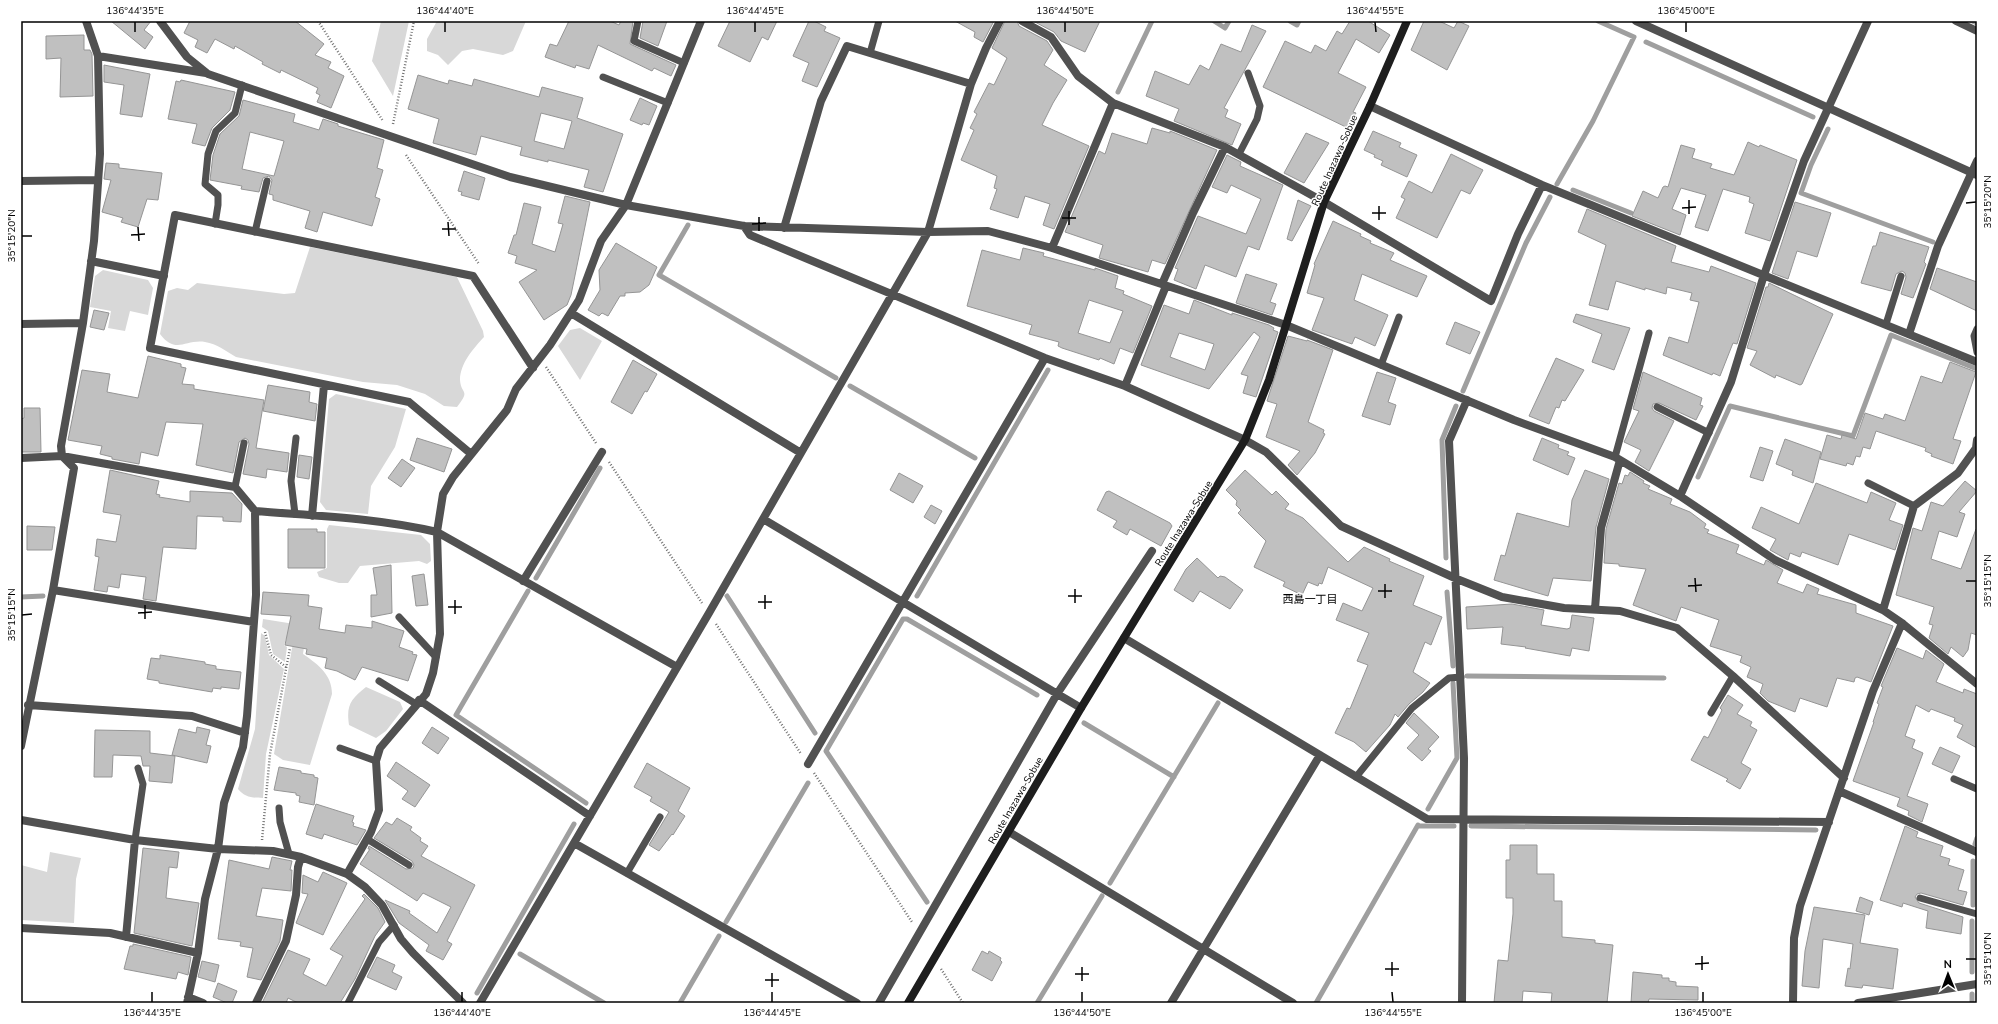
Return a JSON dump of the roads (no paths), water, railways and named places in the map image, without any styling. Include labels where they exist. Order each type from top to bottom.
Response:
[{"type":"main road","name":"Route Inazawa-Sobue","points":[[908,1003],[1080,708],[1245,440],[1269,380],[1324,202],[1370,106],[1407,21]]},
{"type":"street","points":[[21,746],[22,734],[52,590],[74,468],[62,456],[60,446],[83,323],[91,261],[100,154],[98,56],[86,21]]},
{"type":"street","points":[[160,21],[187,57],[208,74]]},
{"type":"street","points":[[347,874],[367,839],[379,810],[376,761],[380,748],[426,694],[436,657],[440,634],[437,532],[443,494],[470,453],[506,410],[516,390],[540,358],[579,300],[601,241],[626,205],[701,21]]},
{"type":"street","points":[[480,1003],[709,613],[928,232],[971,84],[986,48],[1000,21]]},
{"type":"street","points":[[1022,21],[1051,37],[1078,76],[1113,103],[1225,147],[1239,154],[1324,202],[1491,301],[1518,234],[1542,185]]},
{"type":"street","points":[[1636,21],[1974,174]]},
{"type":"street","points":[[1680,496],[1731,382],[1764,275],[1804,161],[1868,21]]},
{"type":"street","points":[[1956,21],[1977,31]]},
{"type":"street","points":[[784,228],[821,101],[847,46],[971,84]]},
{"type":"street","points":[[98,56],[208,74],[392,134],[510,177],[626,205],[744,226],[928,232],[988,231],[1052,248],[1286,325],[1514,420],[1617,458],[1680,496],[1775,560],[1884,610],[1902,622],[1977,684]]},
{"type":"street","points":[[1052,248],[1113,103]]},
{"type":"street","points":[[1370,106],[1542,185],[1909,334],[1977,359]]},
{"type":"street","points":[[1125,386],[1192,213],[1225,147]]},
{"type":"street","points":[[1909,334],[1938,246],[1974,174],[1977,161]]},
{"type":"street","points":[[21,181],[98,180]]},
{"type":"street","points":[[470,453],[409,402],[150,348],[175,215],[473,276],[533,368]]},
{"type":"street","points":[[744,226],[750,234],[892,295],[1044,358],[1125,386],[1245,440],[1266,452],[1341,526],[1457,579],[1502,597],[1564,608],[1620,611],[1677,628],[1733,676],[1844,778]]},
{"type":"street","points":[[91,261],[164,276]]},
{"type":"street","points":[[571,313],[801,452]]},
{"type":"street","points":[[21,324],[83,323]]},
{"type":"street","points":[[808,764],[1044,358]]},
{"type":"street","points":[[312,516],[324,385]]},
{"type":"street","points":[[1462,1003],[1464,758],[1457,579],[1449,441],[1467,400]]},
{"type":"street","points":[[1884,610],[1914,506],[1958,473],[1976,448],[1977,440]]},
{"type":"street","points":[[523,581],[602,452]]},
{"type":"street","points":[[21,458],[62,456],[235,487],[255,511],[254,622],[248,716],[243,746],[224,803],[218,849],[205,899],[198,953],[187,1000],[203,1003]]},
{"type":"street","points":[[1595,609],[1601,528],[1617,458]]},
{"type":"street","points":[[255,511],[401,524],[437,532],[677,667]]},
{"type":"street","points":[[763,519],[1080,708]]},
{"type":"street","points":[[879,1003],[1057,694],[1152,551]]},
{"type":"street","points":[[52,590],[254,622]]},
{"type":"street","points":[[1794,1003],[1794,938],[1800,906],[1873,691],[1902,622]]},
{"type":"street","points":[[1124,638],[1427,819],[1829,822]]},
{"type":"street","points":[[418,702],[590,816]]},
{"type":"street","points":[[28,705],[192,716],[245,733]]},
{"type":"street","points":[[1171,1003],[1320,756]]},
{"type":"street","points":[[1839,791],[1977,852]]},
{"type":"street","points":[[21,820],[135,840],[218,849],[261,850],[289,854],[347,874],[366,887],[382,905],[401,939],[463,1003]]},
{"type":"street","points":[[1009,832],[1293,1003]]},
{"type":"street","points":[[126,937],[135,840]]},
{"type":"street","points":[[574,843],[857,1003]]},
{"type":"street","points":[[256,1003],[286,941],[296,895],[298,867],[301,857]]},
{"type":"street","points":[[21,928],[110,933],[198,953]]},
{"type":"street","points":[[1858,1003],[1977,984]]},
{"type":"lane","points":[[638,21],[634,41],[684,62]]},
{"type":"lane","points":[[870,53],[879,21]]},
{"type":"lane","points":[[1239,154],[1257,119],[1260,106],[1248,73]]},
{"type":"lane","points":[[603,77],[668,103]]},
{"type":"lane","points":[[215,224],[218,195],[205,184],[208,154],[216,131],[235,113],[242,85]]},
{"type":"lane","points":[[255,232],[267,181]]},
{"type":"lane","points":[[1886,324],[1901,276]]},
{"type":"lane","points":[[1381,365],[1399,317]]},
{"type":"lane","points":[[1977,329],[1974,336],[1977,352]]},
{"type":"lane","points":[[1617,458],[1649,333]]},
{"type":"lane","points":[[1657,407],[1709,433]]},
{"type":"lane","points":[[295,514],[291,481],[296,438]]},
{"type":"lane","points":[[235,487],[244,443]]},
{"type":"lane","points":[[1868,483],[1914,506]]},
{"type":"lane","points":[[398,618],[436,657]]},
{"type":"lane","points":[[1711,713],[1733,676]]},
{"type":"lane","points":[[1356,777],[1412,708],[1449,678],[1461,677]]},
{"type":"lane","points":[[379,681],[418,702]]},
{"type":"lane","points":[[340,748],[376,761]]},
{"type":"lane","points":[[135,840],[143,784],[138,768]]},
{"type":"lane","points":[[1954,779],[1977,790]]},
{"type":"lane","points":[[278,808],[280,822],[289,854]]},
{"type":"lane","points":[[627,873],[660,817]]},
{"type":"lane","points":[[367,839],[409,865]]},
{"type":"lane","points":[[1920,898],[1977,914]]},
{"type":"lane","points":[[348,1003],[379,942],[394,925]]},
{"type":"waterway","points":[[1118,92],[1152,21]]},
{"type":"waterway","points":[[1214,21],[1225,28],[1229,21]]},
{"type":"waterway","points":[[1290,21],[1297,25],[1299,21]]},
{"type":"waterway","points":[[1557,184],[1593,121],[1634,37],[1598,21]]},
{"type":"waterway","points":[[1972,21],[1977,23]]},
{"type":"waterway","points":[[1646,42],[1813,117]]},
{"type":"waterway","points":[[1828,129],[1811,165],[1801,193],[1933,242]]},
{"type":"waterway","points":[[1573,190],[1631,213]]},
{"type":"waterway","points":[[1463,391],[1526,243],[1550,197]]},
{"type":"waterway","points":[[688,225],[659,275],[836,378]]},
{"type":"waterway","points":[[1698,477],[1730,406],[1853,436],[1891,335],[1977,369]]},
{"type":"waterway","points":[[917,596],[1048,370]]},
{"type":"waterway","points":[[850,386],[975,458]]},
{"type":"waterway","points":[[1446,558],[1442,440],[1456,406]]},
{"type":"waterway","points":[[536,578],[600,468]]},
{"type":"waterway","points":[[528,591],[456,715],[586,803]]},
{"type":"waterway","points":[[1447,592],[1453,666]]},
{"type":"waterway","points":[[21,597],[43,596]]},
{"type":"waterway","points":[[727,596],[815,733]]},
{"type":"waterway","points":[[927,902],[826,751],[903,619],[907,619],[1037,695]]},
{"type":"waterway","points":[[1467,676],[1664,678]]},
{"type":"waterway","points":[[1428,809],[1457,758],[1453,683]]},
{"type":"waterway","points":[[1110,883],[1218,703]]},
{"type":"waterway","points":[[1084,723],[1174,777]]},
{"type":"waterway","points":[[726,922],[808,783]]},
{"type":"waterway","points":[[477,993],[574,824]]},
{"type":"waterway","points":[[1316,1003],[1418,825]]},
{"type":"waterway","points":[[1418,826],[1454,826]]},
{"type":"waterway","points":[[1471,826],[1816,830]]},
{"type":"waterway","points":[[1975,844],[1977,838]]},
{"type":"waterway","points":[[1973,861],[1973,905]]},
{"type":"waterway","points":[[1037,1003],[1102,896]]},
{"type":"waterway","points":[[1972,921],[1972,972]]},
{"type":"waterway","points":[[680,1003],[719,936]]},
{"type":"waterway","points":[[520,954],[604,1003]]},
{"type":"waterway","points":[[1972,994],[1972,1003]]},
{"type":"district","name":"西島一丁目","points":[[1310,599]]}]
